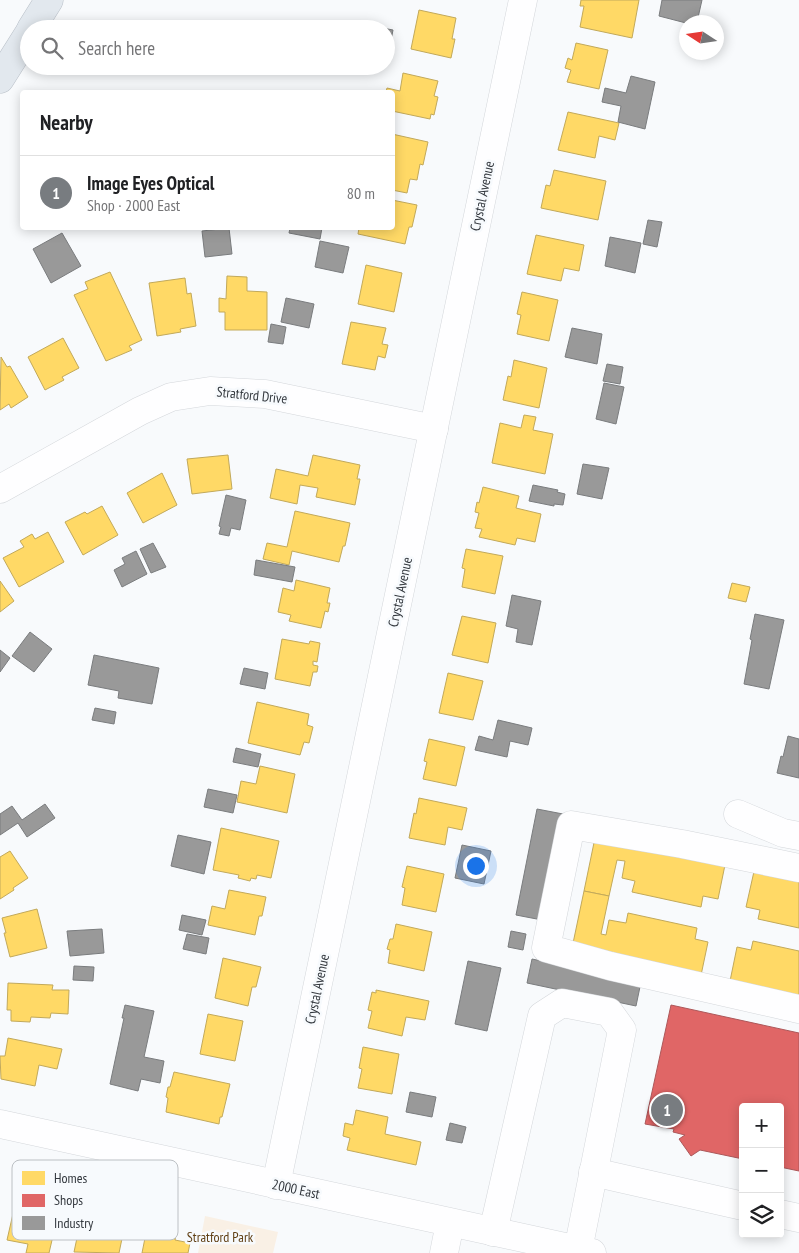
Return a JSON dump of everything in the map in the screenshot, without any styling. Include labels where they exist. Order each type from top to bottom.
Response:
[{"type":"highway","points":[[37,20],[49,0]]},
{"type":"highway","points":[[0,79],[20,47]]},
{"type":"street","name":"Crystal Avenue","points":[[276,1185],[523,0]]},
{"type":"street","name":"Stratford Drive","points":[[0,489],[140,411],[171,397],[210,391],[265,394],[434,428]]},
{"type":"street","points":[[738,814],[783,833],[799,836]]},
{"type":"street","points":[[799,868],[682,844],[571,825],[546,948],[610,966],[799,1009]]},
{"type":"street","points":[[493,1232],[542,1016],[562,1003],[609,1012],[622,1030],[593,1172],[585,1252]]},
{"type":"street","name":"2000 East","points":[[0,1124],[163,1160]]},
{"type":"street","name":"2000 East","points":[[178,1163],[585,1252]]},
{"type":"street","points":[[593,1172],[739,1205]]},
{"type":"street","points":[[784,1215],[799,1218]]},
{"type":"street","points":[[444,1253],[450,1223]]},
{"type":"green space","name":"Stratford Park","points":[[205,1216],[278,1232],[273,1253],[198,1253]]},
{"type":"building: Homes","points":[[581,0],[639,0],[632,38],[580,27],[584,6],[580,6]]},
{"type":"building: Homes","points":[[419,10],[456,18],[452,39],[455,39],[451,58],[411,49]]},
{"type":"building: Homes","points":[[576,43],[608,50],[599,89],[567,82],[571,70],[565,68],[568,58],[572,60]]},
{"type":"building: Homes","points":[[403,73],[438,81],[434,96],[438,97],[434,115],[431,114],[430,119],[395,112],[395,90],[386,90],[387,88],[400,91]]},
{"type":"building: Homes","points":[[568,112],[619,123],[615,140],[599,136],[595,158],[558,150]]},
{"type":"building: Homes","points":[[395,135],[428,142],[423,165],[420,164],[417,180],[410,179],[407,193],[395,191]]},
{"type":"building: Homes","points":[[554,170],[606,181],[598,220],[541,208],[546,185],[550,186]]},
{"type":"building: Homes","points":[[395,201],[417,205],[412,227],[409,227],[405,244],[358,234],[359,230],[395,230]]},
{"type":"building: Homes","points":[[536,235],[584,245],[579,271],[564,268],[561,281],[527,274]]},
{"type":"building: Homes","points":[[366,265],[402,273],[394,312],[358,304]]},
{"type":"building: Homes","points":[[110,272],[142,340],[129,346],[132,350],[106,361],[74,295],[88,289],[85,282]]},
{"type":"building: Homes","points":[[227,276],[247,277],[247,291],[267,292],[267,330],[225,330],[225,312],[219,312],[219,298],[226,299]]},
{"type":"building: Homes","points":[[185,278],[187,294],[191,293],[196,326],[180,329],[181,332],[157,336],[149,283]]},
{"type":"building: Homes","points":[[522,292],[558,300],[549,341],[517,334],[521,315],[517,314]]},
{"type":"building: Homes","points":[[351,322],[386,328],[382,344],[388,345],[385,358],[378,356],[375,370],[342,364]]},
{"type":"building: Homes","points":[[63,338],[79,368],[62,377],[64,380],[45,390],[28,357]]},
{"type":"building: Homes","points":[[1,357],[7,367],[10,366],[28,397],[11,408],[9,404],[0,410]]},
{"type":"building: Homes","points":[[514,360],[547,368],[539,408],[503,400],[508,376],[511,377]]},
{"type":"building: Homes","points":[[524,415],[536,417],[533,430],[553,434],[545,474],[492,463],[500,423],[521,428]]},
{"type":"building: Homes","points":[[228,455],[232,489],[192,494],[187,459]]},
{"type":"building: Homes","points":[[313,455],[360,465],[357,479],[360,479],[355,505],[316,497],[318,488],[300,485],[297,504],[270,498],[276,469],[308,476]]},
{"type":"building: Homes","points":[[162,473],[177,505],[143,523],[127,493]]},
{"type":"building: Homes","points":[[483,487],[519,496],[516,508],[541,514],[535,542],[517,538],[515,545],[479,537],[482,529],[475,528],[479,513],[475,512]]},
{"type":"building: Homes","points":[[102,506],[118,535],[83,555],[65,522]]},
{"type":"building: Homes","points":[[295,511],[350,523],[339,562],[292,551],[289,565],[263,559],[267,543],[287,547]]},
{"type":"building: Homes","points":[[48,532],[64,562],[19,587],[3,558],[24,547],[20,541],[32,534],[35,539]]},
{"type":"building: Homes","points":[[466,549],[503,556],[495,594],[462,587],[465,569],[462,568]]},
{"type":"building: Homes","points":[[296,580],[330,588],[327,603],[330,603],[328,612],[325,611],[321,628],[289,621],[291,615],[278,612],[283,588],[294,591]]},
{"type":"building: Homes","points":[[0,581],[14,601],[0,612]]},
{"type":"building: Homes","points":[[732,583],[750,587],[746,602],[728,598]]},
{"type":"building: Homes","points":[[462,616],[496,623],[488,663],[452,655]]},
{"type":"building: Homes","points":[[282,639],[309,644],[310,641],[320,643],[317,662],[313,661],[313,665],[318,666],[317,672],[313,672],[310,686],[275,679]]},
{"type":"building: Homes","points":[[448,673],[483,681],[473,720],[439,713]]},
{"type":"building: Homes","points":[[257,702],[309,714],[307,725],[313,727],[309,743],[304,742],[300,755],[248,743]]},
{"type":"building: Homes","points":[[429,739],[465,747],[456,786],[423,779],[427,762],[424,761]]},
{"type":"building: Homes","points":[[260,766],[295,774],[287,813],[237,802],[241,781],[256,784]]},
{"type":"building: Homes","points":[[419,798],[467,808],[462,830],[448,827],[445,845],[409,838]]},
{"type":"building: Homes","points":[[221,828],[279,841],[271,878],[257,875],[256,879],[251,878],[250,881],[238,878],[239,875],[213,870]]},
{"type":"building: Homes","points":[[596,833],[726,860],[718,899],[703,896],[701,907],[632,892],[635,881],[622,878],[625,861],[617,860],[609,896],[584,891]]},
{"type":"building: Homes","points":[[10,851],[28,878],[0,899],[0,857]]},
{"type":"building: Homes","points":[[407,866],[444,874],[436,912],[402,905],[405,888],[402,887]]},
{"type":"building: Homes","points":[[755,867],[799,877],[799,928],[758,919],[760,910],[746,907]]},
{"type":"building: Homes","points":[[229,890],[266,897],[255,935],[208,925],[212,906],[225,909]]},
{"type":"building: Homes","points":[[584,891],[609,896],[601,934],[606,935],[609,920],[626,923],[628,913],[697,928],[695,939],[708,942],[700,980],[572,948]]},
{"type":"building: Homes","points":[[37,909],[47,948],[10,957],[2,918]]},
{"type":"building: Homes","points":[[396,924],[432,932],[424,971],[388,963],[390,950],[387,949],[390,939],[393,939]]},
{"type":"building: Homes","points":[[753,941],[799,951],[799,1002],[729,986],[737,947],[751,950]]},
{"type":"building: Homes","points":[[223,958],[261,967],[256,987],[252,987],[248,1006],[215,998]]},
{"type":"building: Homes","points":[[8,983],[53,985],[52,990],[69,990],[68,1014],[51,1013],[50,1018],[31,1017],[30,1022],[11,1021],[11,1010],[7,1010]]},
{"type":"building: Homes","points":[[376,990],[429,1001],[425,1020],[406,1017],[402,1036],[368,1028],[372,1011],[368,1010],[372,992],[376,993]]},
{"type":"building: Homes","points":[[208,1014],[243,1021],[235,1061],[200,1054]]},
{"type":"building: Homes","points":[[8,1038],[62,1049],[57,1069],[39,1065],[35,1086],[1,1079],[0,1056],[5,1056]]},
{"type":"building: Homes","points":[[363,1047],[399,1054],[392,1094],[358,1088],[362,1069],[359,1068]]},
{"type":"building: Homes","points":[[174,1072],[230,1084],[219,1124],[166,1112],[168,1087],[170,1087]]},
{"type":"building: Homes","points":[[356,1110],[388,1117],[385,1134],[421,1142],[416,1165],[347,1150],[350,1138],[343,1136],[345,1123],[353,1125]]},
{"type":"building: Homes","points":[[12,1218],[12,1240],[52,1240],[49,1253],[26,1253],[28,1244],[7,1240]]},
{"type":"building: Homes","points":[[77,1240],[122,1240],[119,1253],[74,1252]]},
{"type":"building: Homes","points":[[145,1240],[175,1240],[190,1243],[188,1253],[142,1253]]},
{"type":"building: Shops","points":[[671,1005],[799,1033],[799,1171],[784,1168],[784,1103],[739,1103],[739,1158],[700,1150],[691,1156],[679,1139],[685,1135],[673,1132],[674,1129],[645,1124]]},
{"type":"building: Industry","points":[[662,0],[702,0],[699,15],[679,15],[679,21],[659,16]]},
{"type":"building: Industry","points":[[631,76],[655,82],[645,129],[618,122],[621,106],[602,102],[605,88],[626,93]]},
{"type":"building: Industry","points":[[648,220],[662,222],[657,247],[643,244]]},
{"type":"building: Industry","points":[[229,230],[232,254],[205,257],[202,231]]},
{"type":"building: Industry","points":[[290,230],[322,230],[320,239],[289,233]]},
{"type":"building: Industry","points":[[62,233],[81,266],[51,283],[33,249]]},
{"type":"building: Industry","points":[[610,237],[641,243],[635,273],[605,266]]},
{"type":"building: Industry","points":[[320,241],[349,247],[343,273],[315,267]]},
{"type":"building: Industry","points":[[286,298],[314,304],[309,328],[281,322]]},
{"type":"building: Industry","points":[[271,324],[286,327],[283,344],[268,342]]},
{"type":"building: Industry","points":[[572,328],[602,334],[597,364],[565,357]]},
{"type":"building: Industry","points":[[607,364],[623,367],[620,384],[603,381]]},
{"type":"building: Industry","points":[[604,383],[624,387],[616,424],[596,419]]},
{"type":"building: Industry","points":[[583,464],[609,468],[602,499],[577,494]]},
{"type":"building: Industry","points":[[533,485],[558,490],[557,492],[565,494],[563,505],[554,504],[554,506],[529,501]]},
{"type":"building: Industry","points":[[226,495],[246,500],[240,530],[231,528],[229,536],[219,534]]},
{"type":"building: Industry","points":[[153,543],[166,567],[151,573],[140,549]]},
{"type":"building: Industry","points":[[136,551],[147,574],[122,587],[114,570],[125,564],[122,558]]},
{"type":"building: Industry","points":[[256,560],[295,567],[292,582],[254,575]]},
{"type":"building: Industry","points":[[512,595],[541,601],[532,645],[516,642],[518,629],[506,626]]},
{"type":"building: Industry","points":[[755,614],[784,620],[769,689],[744,684]]},
{"type":"building: Industry","points":[[30,632],[52,649],[34,672],[12,656]]},
{"type":"building: Industry","points":[[0,650],[10,658],[0,672]]},
{"type":"building: Industry","points":[[94,655],[159,668],[152,704],[118,698],[119,691],[88,685]]},
{"type":"building: Industry","points":[[244,668],[268,673],[265,689],[240,684]]},
{"type":"building: Industry","points":[[95,708],[116,712],[114,724],[92,720]]},
{"type":"building: Industry","points":[[498,720],[532,728],[528,745],[510,741],[507,757],[475,750],[479,736],[493,740]]},
{"type":"building: Industry","points":[[788,736],[799,739],[799,778],[777,773]]},
{"type":"building: Industry","points":[[236,748],[261,754],[258,767],[233,762]]},
{"type":"building: Industry","points":[[208,789],[237,795],[233,813],[204,807]]},
{"type":"building: Industry","points":[[45,804],[55,818],[27,837],[18,823],[0,835],[0,814],[12,806],[22,820]]},
{"type":"building: Industry","points":[[537,809],[563,814],[542,920],[516,915]]},
{"type":"building: Industry","points":[[178,835],[211,842],[204,874],[171,866]]},
{"type":"building: Industry","points":[[462,845],[491,851],[484,884],[455,878]]},
{"type":"building: Industry","points":[[182,915],[206,920],[202,935],[179,930]]},
{"type":"building: Industry","points":[[102,929],[104,953],[70,956],[67,931]]},
{"type":"building: Industry","points":[[511,931],[526,934],[523,950],[508,947]]},
{"type":"building: Industry","points":[[187,934],[209,938],[206,954],[183,949]]},
{"type":"building: Industry","points":[[532,959],[641,982],[636,1006],[527,983]]},
{"type":"building: Industry","points":[[468,961],[501,968],[487,1031],[455,1024]]},
{"type":"building: Industry","points":[[74,966],[94,967],[93,981],[73,980]]},
{"type":"building: Industry","points":[[125,1005],[154,1011],[144,1057],[164,1061],[160,1083],[141,1079],[138,1091],[110,1084]]},
{"type":"building: Industry","points":[[410,1092],[436,1097],[432,1117],[406,1112]]},
{"type":"building: Industry","points":[[450,1123],[466,1127],[462,1143],[446,1140]]},
{"type":"place","name":"Image Eyes Optical","points":[[667,1110]]}]
